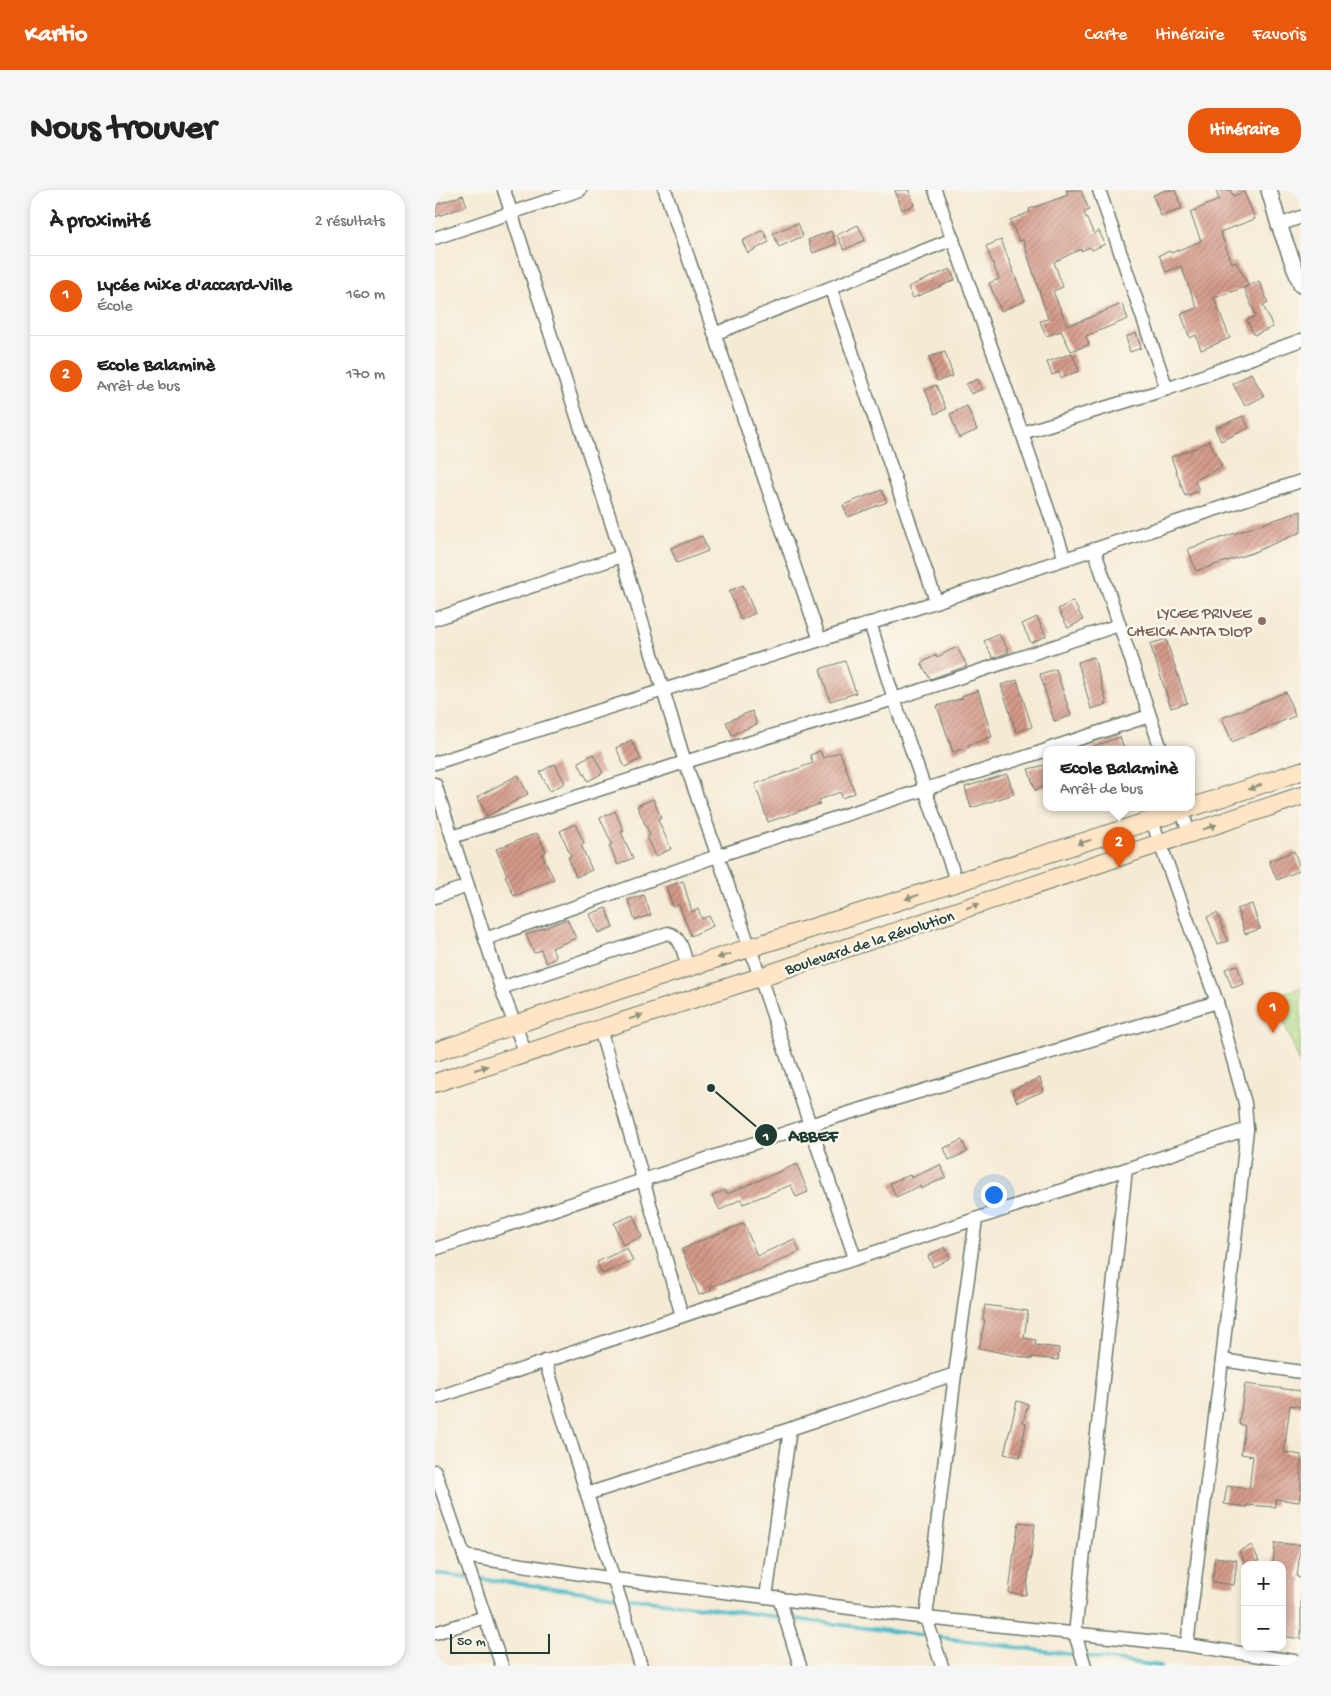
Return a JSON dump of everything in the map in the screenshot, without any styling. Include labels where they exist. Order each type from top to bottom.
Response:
[{"type":"main road","name":"Boulevard de la Révolution","points":[[1195,805],[1301,771]]},
{"type":"main road","name":"Boulevard de la Révolution","points":[[435,1083],[760,977],[1301,796]]},
{"type":"main road","name":"Boulevard de la Révolution","points":[[435,1052],[515,1024],[1152,821],[1177,811]]},
{"type":"street","points":[[504,190],[513,213],[622,556],[685,762],[855,1258]]},
{"type":"street","points":[[435,238],[580,190]]},
{"type":"street","points":[[665,190],[820,640]]},
{"type":"street","points":[[935,190],[1065,559]]},
{"type":"street","points":[[1099,190],[1167,389]]},
{"type":"street","points":[[1269,190],[1279,225],[1301,285]]},
{"type":"street","points":[[1279,225],[1301,217]]},
{"type":"street","points":[[714,334],[953,239]]},
{"type":"street","points":[[831,289],[936,601]]},
{"type":"street","points":[[1022,433],[1167,389],[1301,340]]},
{"type":"street","points":[[435,763],[820,640],[1301,481]]},
{"type":"street","points":[[1094,549],[1160,746]]},
{"type":"street","points":[[435,619],[622,556]]},
{"type":"street","points":[[869,623],[957,883]]},
{"type":"street","points":[[452,837],[685,762],[894,699],[1119,625]]},
{"type":"street","points":[[1059,746],[1149,716]]},
{"type":"street","points":[[485,939],[717,856],[1043,751]]},
{"type":"street","points":[[435,784],[501,988],[526,1054]]},
{"type":"street","points":[[1183,811],[1189,834]]},
{"type":"street","points":[[1152,821],[1217,1002],[1245,1103],[1247,1129],[1222,1360],[1187,1645]]},
{"type":"street","points":[[435,897],[468,886]]},
{"type":"street","points":[[501,988],[668,933],[674,934],[678,938],[688,968]]},
{"type":"street","points":[[435,1249],[809,1125],[1217,1002]]},
{"type":"street","points":[[600,1029],[682,1316]]},
{"type":"street","points":[[435,1398],[1247,1129]]},
{"type":"street","points":[[1085,1666],[1075,1634],[1126,1169]]},
{"type":"street","points":[[942,1666],[926,1618],[976,1218]]},
{"type":"street","points":[[1222,1360],[1301,1372]]},
{"type":"street","points":[[545,1361],[641,1666]]},
{"type":"street","points":[[587,1494],[955,1374]]},
{"type":"street","points":[[766,1597],[790,1429]]},
{"type":"street","points":[[435,1471],[502,1666]]},
{"type":"street","points":[[464,1556],[614,1579],[779,1598],[926,1618],[1187,1645],[1301,1662]]},
{"type":"street","points":[[779,1598],[800,1666]]},
{"type":"street","points":[[435,1633],[485,1616]]},
{"type":"green space","points":[[1301,987],[1301,1066],[1274,996]]},
{"type":"building","points":[[895,190],[909,190],[914,205],[902,210]]},
{"type":"building","points":[[1066,190],[1081,190],[1089,210],[1084,213],[1094,234],[1099,231],[1105,244],[1092,250],[1090,247],[1081,251],[1081,249],[1054,262],[1063,287],[1053,291],[1067,325],[1122,304],[1128,319],[1086,336],[1089,345],[1071,351],[1061,331],[1046,336],[1040,321],[1048,319],[1023,240],[1019,241],[1010,220],[1030,212],[1029,209],[1068,195]]},
{"type":"building","points":[[1166,190],[1175,190],[1182,209],[1161,216],[1153,195]]},
{"type":"building","points":[[1216,190],[1230,190],[1233,196],[1244,192],[1255,219],[1220,232],[1232,263],[1236,262],[1249,286],[1259,281],[1268,302],[1263,305],[1273,327],[1254,335],[1247,320],[1256,316],[1244,288],[1248,286],[1214,298],[1230,338],[1201,350],[1196,335],[1190,338],[1181,314],[1197,308],[1181,266],[1166,272],[1159,255],[1170,251],[1171,253],[1201,241],[1190,212],[1219,200]]},
{"type":"building","points":[[463,195],[467,206],[435,217],[435,205]]},
{"type":"building","points":[[798,223],[803,236],[779,247],[773,233]]},
{"type":"building","points":[[858,225],[865,240],[844,250],[837,235]]},
{"type":"building","points":[[763,230],[769,242],[748,253],[742,241]]},
{"type":"building","points":[[831,231],[836,244],[813,253],[808,240]]},
{"type":"building","points":[[1001,240],[1025,301],[1001,311],[989,283],[999,279],[986,246]]},
{"type":"building","points":[[950,269],[955,280],[913,298],[908,287]]},
{"type":"building","points":[[1136,333],[1141,348],[1130,352],[1126,337]]},
{"type":"building","points":[[945,352],[953,376],[937,381],[929,357]]},
{"type":"building","points":[[1072,353],[1079,371],[1061,378],[1059,372],[1052,375],[1047,362]]},
{"type":"building","points":[[1251,373],[1264,396],[1245,406],[1233,384]]},
{"type":"building","points":[[978,379],[982,389],[971,394],[966,384]]},
{"type":"building","points":[[936,385],[946,409],[935,414],[925,390]]},
{"type":"building","points":[[967,406],[977,430],[959,438],[950,414]]},
{"type":"building","points":[[1243,416],[1249,428],[1221,441],[1215,428]]},
{"type":"building","points":[[1209,441],[1222,466],[1195,481],[1199,491],[1185,496],[1171,457]]},
{"type":"building","points":[[882,490],[887,502],[848,517],[843,505]]},
{"type":"building","points":[[1301,511],[1301,532],[1252,553],[1196,571],[1188,549]]},
{"type":"building","points":[[702,536],[708,551],[677,563],[671,548]]},
{"type":"building","points":[[743,585],[755,613],[741,620],[729,591]]},
{"type":"building","points":[[1073,601],[1083,620],[1068,628],[1058,609]]},
{"type":"building","points":[[1037,617],[1046,636],[1031,643],[1022,624]]},
{"type":"building","points":[[999,634],[1009,652],[993,658],[984,641]]},
{"type":"building","points":[[1166,639],[1187,703],[1171,708],[1150,644]]},
{"type":"building","points":[[957,647],[967,666],[930,679],[921,663]]},
{"type":"building","points":[[1094,657],[1107,704],[1091,709],[1078,662]]},
{"type":"building","points":[[845,661],[856,693],[830,701],[820,669]]},
{"type":"building","points":[[1056,669],[1071,716],[1054,721],[1040,674]]},
{"type":"building","points":[[1017,680],[1032,727],[1016,732],[1001,685]]},
{"type":"building","points":[[978,690],[992,737],[953,752],[937,706],[963,698],[962,696]]},
{"type":"building","points":[[1286,692],[1295,716],[1232,742],[1222,718]]},
{"type":"building","points":[[752,711],[757,724],[732,735],[726,722]]},
{"type":"building","points":[[1120,737],[1123,746],[1094,746]]},
{"type":"building","points":[[631,740],[641,759],[625,767],[616,748]]},
{"type":"building","points":[[820,751],[823,758],[840,752],[855,793],[842,798],[840,792],[819,800],[820,804],[768,822],[755,784],[813,763],[810,755]]},
{"type":"building","points":[[593,754],[603,773],[588,781],[578,762]]},
{"type":"building","points":[[555,764],[565,783],[550,791],[540,772]]},
{"type":"building","points":[[1043,765],[1043,787],[1035,790],[1028,769]]},
{"type":"building","points":[[1007,774],[1014,794],[971,808],[965,787]]},
{"type":"building","points":[[518,775],[528,794],[487,816],[477,797]]},
{"type":"building","points":[[653,799],[661,818],[658,820],[671,849],[656,856],[647,837],[650,835],[637,806]]},
{"type":"building","points":[[615,811],[624,831],[621,832],[633,858],[618,865],[609,845],[612,844],[600,818]]},
{"type":"building","points":[[575,824],[584,843],[581,845],[592,870],[576,877],[568,857],[571,856],[560,831]]},
{"type":"building","points":[[537,833],[546,852],[542,854],[554,879],[514,896],[496,849]]},
{"type":"building","points":[[1294,851],[1301,870],[1277,880],[1269,861]]},
{"type":"building","points":[[683,881],[692,912],[698,909],[702,919],[709,916],[713,926],[691,936],[679,905],[673,907],[666,887]]},
{"type":"building","points":[[644,895],[651,915],[635,920],[628,900]]},
{"type":"building","points":[[1252,904],[1260,929],[1245,934],[1237,909]]},
{"type":"building","points":[[606,908],[613,927],[598,933],[590,914]]},
{"type":"building","points":[[1217,913],[1228,941],[1218,944],[1207,917]]},
{"type":"building","points":[[567,919],[576,938],[552,948],[556,958],[546,963],[541,950],[534,953],[526,935]]},
{"type":"building","points":[[1237,965],[1244,984],[1232,988],[1225,969]]},
{"type":"building","points":[[1040,1078],[1044,1091],[1017,1102],[1012,1090]]},
{"type":"building","points":[[962,1140],[967,1152],[949,1160],[944,1148]]},
{"type":"building","points":[[797,1164],[808,1192],[796,1197],[791,1185],[743,1204],[741,1199],[720,1210],[712,1196],[725,1190],[727,1194]]},
{"type":"building","points":[[940,1165],[946,1177],[921,1189],[920,1186],[896,1197],[890,1183],[910,1175],[911,1178]]},
{"type":"building","points":[[633,1215],[642,1237],[623,1245],[614,1223]]},
{"type":"building","points":[[744,1223],[757,1256],[794,1239],[800,1251],[760,1270],[710,1287],[711,1291],[699,1295],[682,1249]]},
{"type":"building","points":[[945,1247],[950,1258],[933,1267],[928,1256]]},
{"type":"building","points":[[627,1248],[633,1261],[602,1274],[597,1262]]},
{"type":"building","points":[[985,1305],[1028,1311],[1024,1338],[1036,1340],[1035,1345],[1059,1348],[1058,1360],[1032,1357],[1032,1359],[979,1348],[985,1320],[983,1320]]},
{"type":"building","points":[[1245,1384],[1301,1391],[1301,1407],[1290,1405],[1284,1452],[1301,1455],[1299,1502],[1276,1499],[1275,1507],[1247,1505],[1247,1507],[1224,1504],[1227,1486],[1249,1489],[1253,1456],[1241,1454],[1245,1426],[1239,1424]]},
{"type":"building","points":[[1017,1401],[1028,1404],[1023,1422],[1026,1423],[1020,1457],[1004,1454]]},
{"type":"building","points":[[1019,1522],[1035,1524],[1026,1595],[1009,1593]]},
{"type":"building","points":[[1275,1543],[1301,1545],[1297,1577],[1301,1578],[1301,1639],[1286,1637],[1286,1561],[1273,1561]]},
{"type":"building","points":[[1252,1545],[1259,1561],[1244,1561],[1239,1551]]},
{"type":"building","points":[[1215,1557],[1237,1560],[1234,1585],[1212,1582]]},
{"type":"waterway","points":[[435,1573],[467,1577]]},
{"type":"waterway","points":[[474,1578],[929,1636]]},
{"type":"waterway","points":[[936,1637],[1161,1666]]},
{"type":"place","name":"LYCEE PRIVEE CHEICK ANTA DIOP","points":[[1262,621]]},
{"type":"place","name":"Ecole Balaminè","points":[[1119,868]]},
{"type":"place","name":"Lycée Mixe d'accard-Ville","points":[[1273,1033]]},
{"type":"place","name":"ABBEF","points":[[711,1088]]}]
